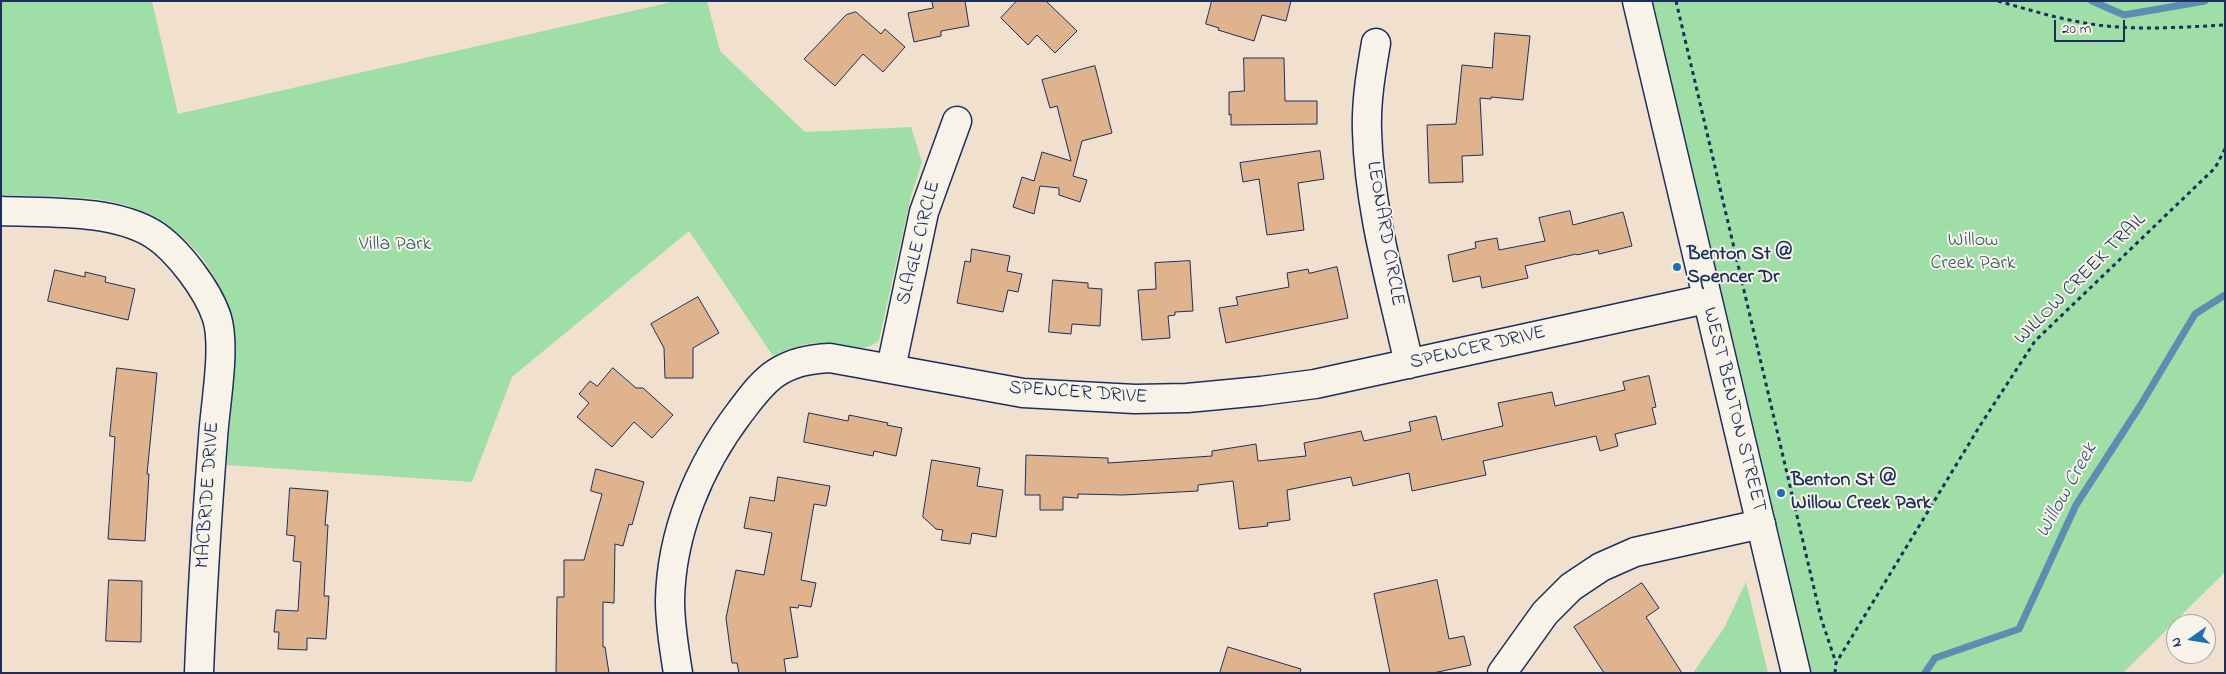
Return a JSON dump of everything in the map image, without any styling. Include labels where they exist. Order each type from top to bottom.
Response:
[{"type":"street","name":"WEST BENTON STREET","points":[[1637,1],[1796,673]]},
{"type":"street","name":"LEONARD CIRCLE","points":[[1376,44],[1369,90],[1367,130],[1371,185],[1409,364]]},
{"type":"street","name":"SLAGLE CIRCLE","points":[[891,368],[924,212],[957,121]]},
{"type":"street","name":"MACBRIDE DRIVE","points":[[1,211],[68,214],[122,220],[154,234],[174,250],[190,271],[209,300],[217,318],[220,349],[208,493],[199,673]]},
{"type":"street","name":"SPENCER DRIVE","points":[[678,673],[672,643],[670,601],[676,554],[685,515],[702,471],[722,436],[750,398],[775,373],[805,360],[830,358],[1023,393],[1135,399],[1188,398],[1315,384],[1706,298]]},
{"type":"street","points":[[1502,673],[1545,613],[1571,587],[1601,567],[1635,552],[1761,524]]},
{"type":"path","points":[[1676,1],[1821,618],[1836,663]]},
{"type":"path","points":[[1998,1],[2048,16],[2106,26],[2141,28],[2225,25]]},
{"type":"path","name":"WILLOW CREEK TRAIL","points":[[1835,673],[1836,663],[1981,424],[2035,342],[2214,168],[2225,149]]},
{"type":"green space","name":"Villa Park","points":[[1,1],[152,1],[178,114],[676,1],[707,1],[720,51],[805,132],[911,127],[922,162],[911,196],[879,340],[864,348],[848,348],[815,343],[773,356],[689,231],[512,377],[472,482],[227,465],[232,403],[233,343],[228,314],[219,287],[204,261],[174,230],[138,209],[108,201],[81,198],[1,195]]},
{"type":"green space","name":"Willow Creek Park","points":[[1653,1],[2225,1],[2225,572],[2183,614],[2166,614],[2166,630],[2123,673],[1812,673]]},
{"type":"green space","points":[[1746,582],[1768,673],[1693,673],[1724,628]]},
{"type":"building","points":[[932,1],[965,1],[969,26],[941,31],[941,36],[914,42],[908,13],[933,8]]},
{"type":"building","points":[[1017,1],[1046,1],[1077,31],[1055,53],[1037,35],[1028,45],[1001,18]]},
{"type":"building","points":[[1212,1],[1291,1],[1286,21],[1262,15],[1254,41],[1218,30],[1219,28],[1206,24]]},
{"type":"building","points":[[856,12],[881,34],[885,29],[905,47],[883,72],[863,54],[835,86],[804,59],[846,15]]},
{"type":"building","points":[[1495,33],[1530,36],[1523,100],[1491,97],[1491,99],[1480,98],[1483,155],[1462,156],[1463,182],[1429,183],[1427,125],[1456,124],[1462,65],[1492,68]]},
{"type":"building","points":[[1244,58],[1284,58],[1285,101],[1317,101],[1317,124],[1231,125],[1229,92],[1244,91]]},
{"type":"building","points":[[1095,66],[1112,133],[1082,141],[1073,176],[1087,180],[1080,202],[1059,195],[1059,188],[1040,186],[1034,214],[1013,207],[1022,177],[1034,181],[1042,152],[1071,161],[1057,106],[1050,108],[1042,80]]},
{"type":"building","points":[[1320,151],[1324,179],[1298,183],[1304,230],[1267,235],[1259,179],[1243,182],[1240,163]]},
{"type":"building","points":[[1570,211],[1573,225],[1623,212],[1632,246],[1599,254],[1598,250],[1576,254],[1525,266],[1528,278],[1482,288],[1480,276],[1453,282],[1448,255],[1476,248],[1475,242],[1497,238],[1499,250],[1545,241],[1539,218]]},
{"type":"building","points":[[972,249],[1010,256],[1007,271],[1022,274],[1018,292],[1008,290],[1003,312],[957,303],[965,261],[970,262]]},
{"type":"building","points":[[1190,261],[1193,311],[1175,312],[1175,315],[1168,316],[1170,338],[1142,340],[1138,290],[1156,289],[1155,263]]},
{"type":"building","points":[[1337,267],[1348,318],[1226,343],[1219,308],[1238,305],[1236,297],[1289,287],[1287,273],[1308,269],[1309,273]]},
{"type":"building","points":[[55,270],[85,277],[85,272],[106,277],[105,282],[135,289],[128,320],[48,301]]},
{"type":"building","points":[[1053,280],[1088,283],[1088,288],[1102,289],[1100,326],[1072,324],[1071,334],[1049,332]]},
{"type":"building","points":[[698,297],[719,333],[693,348],[693,378],[665,378],[664,348],[651,324]]},
{"type":"building","points":[[117,368],[157,373],[147,474],[149,474],[145,541],[108,539],[115,437],[110,436]]},
{"type":"building","points":[[613,368],[636,388],[643,388],[673,415],[652,438],[634,422],[612,447],[577,417],[589,403],[579,394],[590,381],[597,386]]},
{"type":"building","points":[[1649,376],[1656,407],[1652,408],[1656,424],[1615,434],[1618,446],[1600,451],[1596,436],[1483,461],[1486,475],[1412,491],[1409,473],[1353,486],[1351,477],[1287,490],[1290,520],[1267,523],[1268,526],[1239,529],[1233,481],[1198,485],[1198,491],[1123,495],[1078,494],[1078,498],[1063,497],[1063,510],[1040,510],[1040,495],[1025,495],[1026,455],[1108,458],[1108,463],[1212,456],[1212,451],[1256,444],[1258,461],[1306,456],[1304,443],[1361,431],[1364,441],[1411,431],[1409,422],[1436,416],[1442,440],[1503,426],[1498,403],[1552,392],[1555,406],[1625,390],[1623,382]]},
{"type":"building","points":[[809,413],[848,421],[849,415],[888,423],[887,425],[902,428],[896,456],[874,451],[873,456],[804,442]]},
{"type":"building","points":[[932,460],[980,468],[977,486],[1003,490],[996,537],[972,533],[970,544],[941,540],[943,530],[936,529],[923,517]]},
{"type":"building","points":[[596,469],[644,482],[632,525],[629,524],[623,546],[615,544],[614,603],[603,602],[603,647],[605,647],[609,673],[556,673],[557,597],[564,597],[564,560],[584,560],[602,494],[591,491]]},
{"type":"building","points":[[778,477],[830,486],[826,506],[814,504],[801,580],[816,583],[811,607],[799,605],[798,608],[790,607],[798,657],[784,659],[786,673],[739,673],[737,663],[732,663],[726,618],[736,570],[764,575],[772,533],[744,528],[750,497],[774,501]]},
{"type":"building","points":[[290,488],[328,491],[325,525],[328,525],[324,596],[329,596],[326,639],[307,638],[307,650],[278,649],[279,632],[274,632],[276,610],[298,611],[301,562],[293,561],[295,536],[287,535]]},
{"type":"building","points":[[109,580],[142,581],[141,642],[106,641]]},
{"type":"building","points":[[1437,580],[1449,639],[1464,636],[1471,665],[1433,673],[1390,673],[1374,594]]},
{"type":"building","points":[[1642,583],[1659,608],[1646,617],[1682,673],[1604,673],[1574,627]]},
{"type":"building","points":[[1228,647],[1301,669],[1300,673],[1220,673]]},
{"type":"waterway","points":[[2092,1],[2124,15],[2205,1]]},
{"type":"waterway","name":"Willow Creek","points":[[1925,673],[1935,658],[2019,629],[2076,505],[2140,406],[2195,314],[2225,295]]},
{"type":"place","name":"Benton St @ Spencer Dr","points":[[1677,267]]},
{"type":"place","name":"Benton St @ Willow Creek Park","points":[[1781,493]]}]
